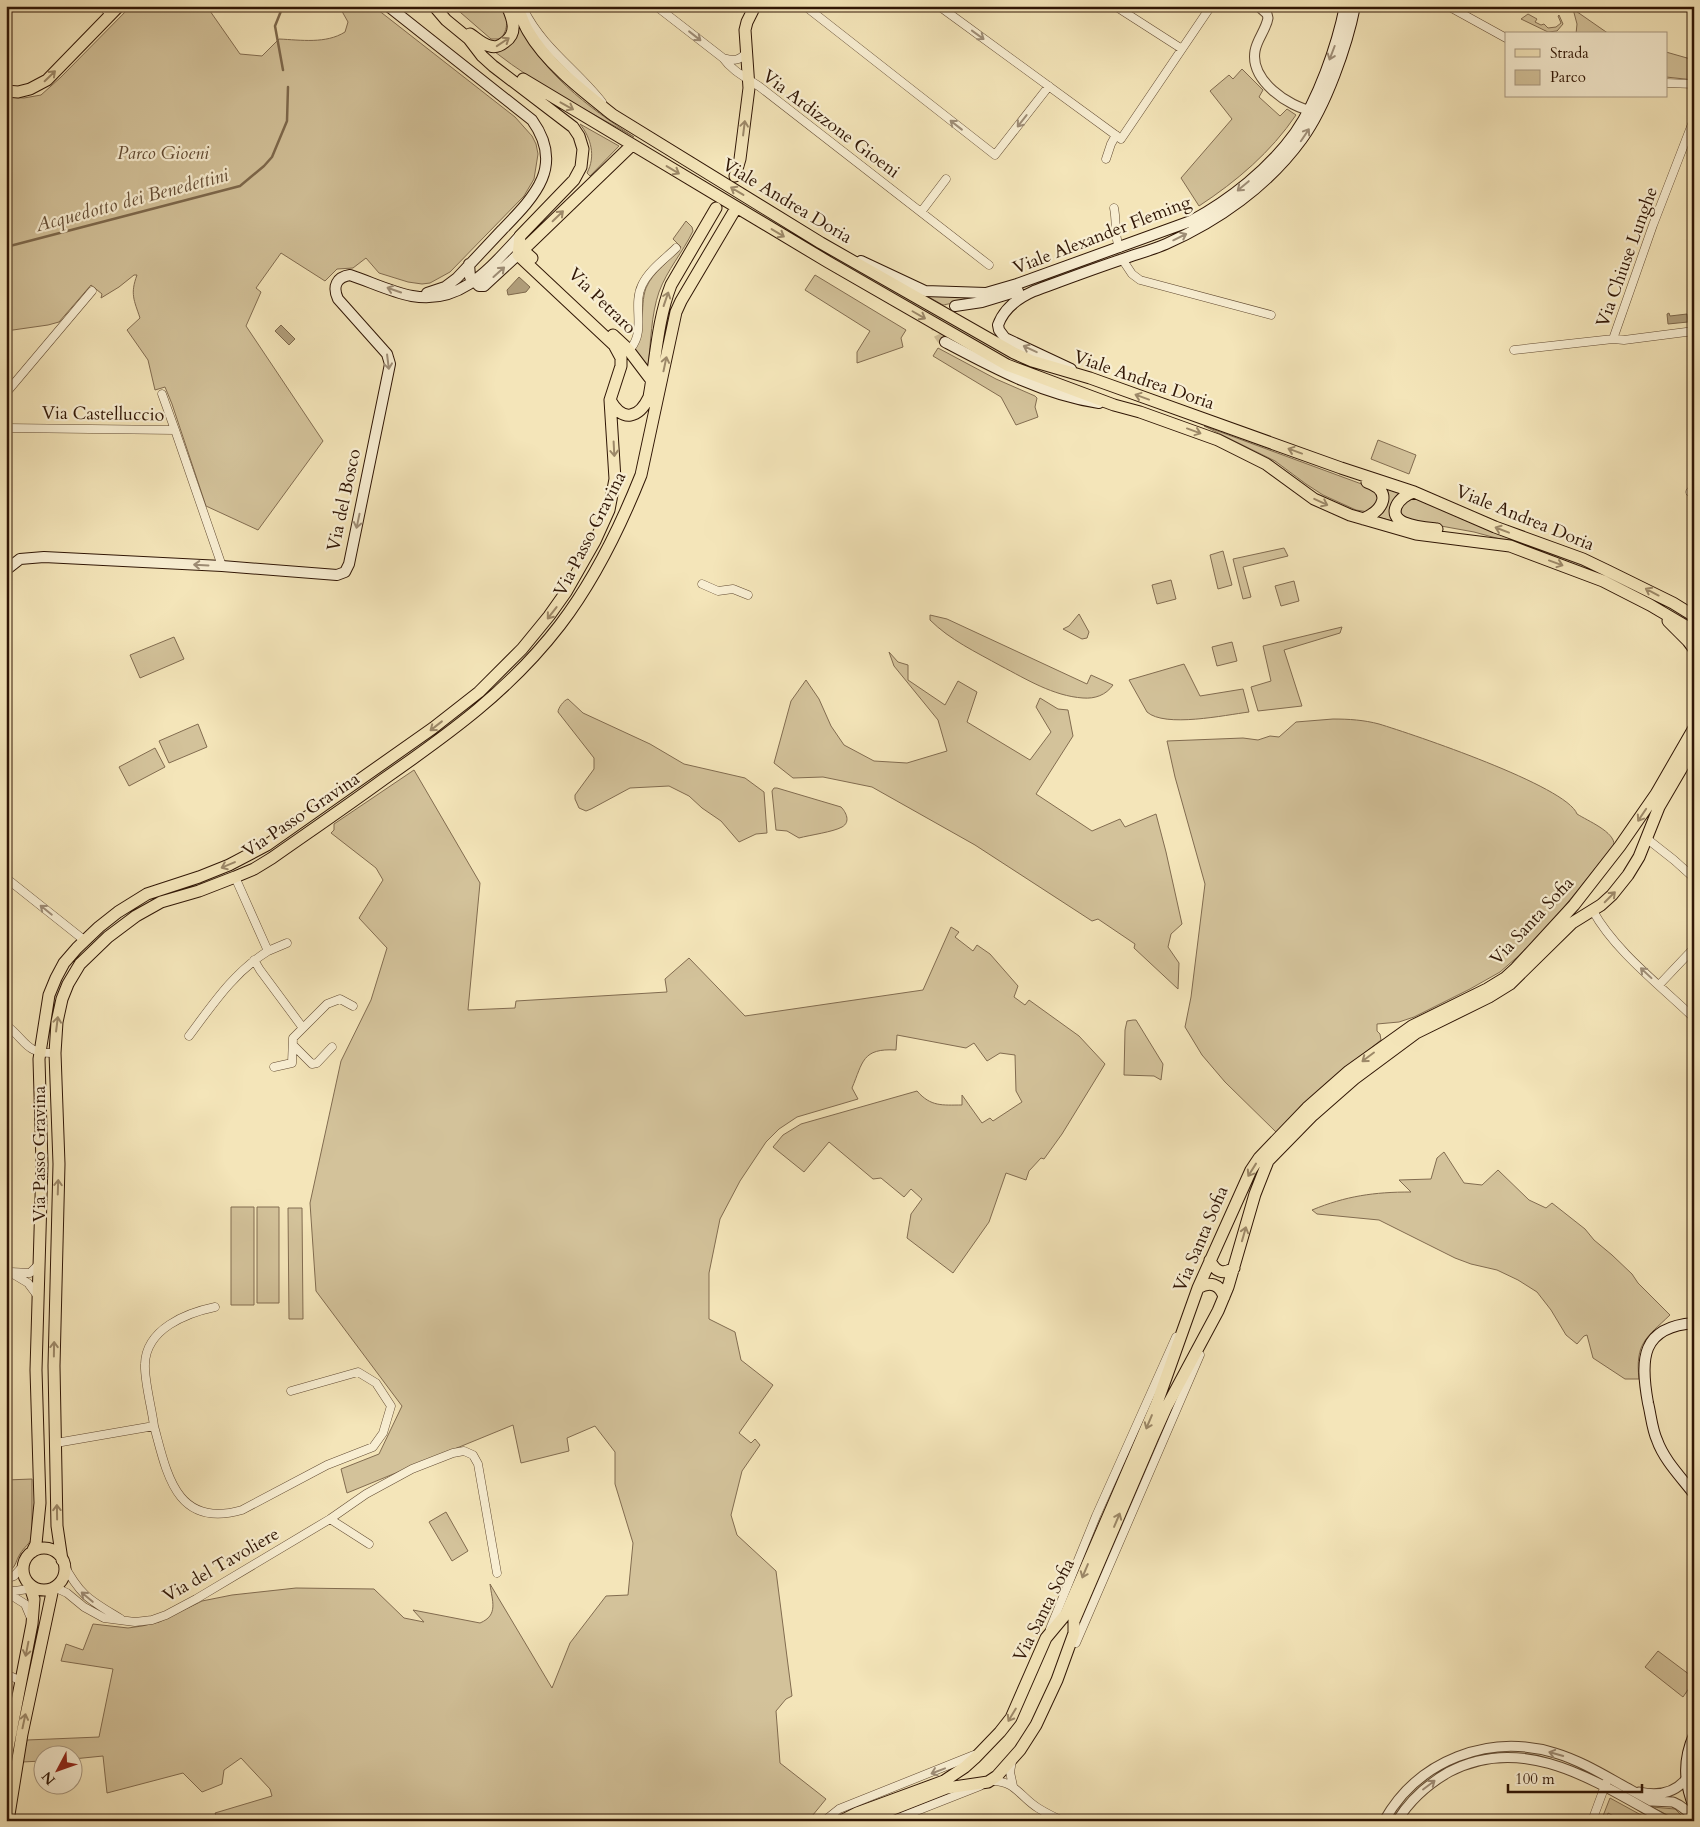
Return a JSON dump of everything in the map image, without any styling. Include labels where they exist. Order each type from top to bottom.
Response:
[{"type":"main road","points":[[388,6],[532,120],[542,135],[545,146],[545,168],[541,182],[530,202],[457,278],[436,291],[412,296]]},
{"type":"main road","points":[[428,6],[469,39]]},
{"type":"main road","points":[[434,6],[446,20],[483,44],[497,47],[508,40],[514,26],[507,6]]},
{"type":"main road","points":[[517,6],[527,30],[541,50],[613,115]]},
{"type":"main road","points":[[735,176],[740,159],[749,80],[745,30],[755,6]]},
{"type":"main road","name":"Viale Alexander Fleming","points":[[1090,378],[1005,338],[998,325],[1005,312],[1022,297],[1165,244],[1205,224],[1234,206],[1290,154],[1303,138],[1310,111],[1335,46],[1345,6]]},
{"type":"main road","name":"Viale Alexander Fleming","points":[[824,244],[883,270],[917,289],[929,292],[986,293],[1176,227],[1207,212],[1238,190],[1291,138],[1310,111],[1343,51],[1355,6]]},
{"type":"main road","points":[[6,91],[18,92],[40,85],[115,10]]},
{"type":"main road","name":"Viale Andrea Doria","points":[[469,39],[542,92],[632,144],[736,208],[999,360],[1031,375],[1114,405],[1189,429],[1226,444],[1266,464],[1314,499],[1363,519],[1416,534],[1510,546],[1596,578],[1650,605],[1694,631]]},
{"type":"main road","name":"Via del Bosco","points":[[6,559],[44,556],[222,566],[337,575],[344,572],[349,564],[390,364],[387,354],[338,299],[334,288],[338,280],[350,275],[412,296],[449,295],[463,289],[503,254],[574,180],[581,167],[583,150],[579,136],[573,127],[493,66],[482,56],[469,39]]},
{"type":"main road","name":"Viale Andrea Doria","points":[[613,115],[824,244],[1014,354],[1090,378],[1341,468],[1414,492],[1495,527],[1600,567],[1694,616]]},
{"type":"main road","points":[[470,264],[470,277],[473,282],[479,286],[484,286],[632,144]]},
{"type":"main road","points":[[623,350],[621,366],[610,400],[617,410],[623,414],[635,415],[644,407],[649,397],[661,312],[666,297],[671,285],[716,208]]},
{"type":"main road","name":"Via Passo Gravina","points":[[63,1562],[58,1538],[54,1366],[59,1164],[55,1053],[58,1016],[65,989],[80,964],[128,921],[152,906],[235,877],[254,869],[272,858],[443,738],[504,687],[531,659],[559,626],[578,599],[617,529],[641,475],[676,312],[736,208]]},
{"type":"main road","points":[[955,306],[989,300],[1018,291],[1152,242],[1176,227]]},
{"type":"main road","points":[[519,252],[520,236]]},
{"type":"main road","points":[[503,254],[519,252]]},
{"type":"main road","name":"Via Petraro","points":[[519,252],[623,350],[652,381]]},
{"type":"main road","points":[[945,342],[1013,378],[1086,401],[1114,405]]},
{"type":"main road","points":[[650,429],[652,381]]},
{"type":"main road","name":"Via Passo Gravina","points":[[32,1552],[36,1544],[40,1503],[36,1370],[42,1164],[40,1053],[51,989],[64,963],[84,940],[138,898],[229,865],[267,845],[433,728],[479,692],[509,663],[549,616],[566,592],[594,542],[609,510],[615,479],[610,400]]},
{"type":"main road","points":[[1341,468],[1361,480],[1376,485],[1382,492],[1380,508],[1372,516],[1363,519]]},
{"type":"main road","points":[[1414,492],[1400,498],[1396,504],[1396,514],[1402,522],[1474,535],[1510,546]]},
{"type":"main road","points":[[6,570],[20,559]]},
{"type":"main road","points":[[1650,605],[1694,649]]},
{"type":"main road","name":"Via Santa Sofia","points":[[841,1821],[857,1813],[944,1781],[965,1767],[982,1751],[1010,1718],[1046,1638],[1066,1614],[1157,1403],[1189,1310],[1210,1260],[1245,1181],[1264,1153],[1328,1089],[1397,1035],[1418,1022],[1486,989],[1505,978],[1516,968],[1574,904],[1620,846],[1656,794],[1694,728]]},
{"type":"main road","name":"Via Santa Sofia","points":[[988,1782],[997,1776],[1012,1760],[1036,1725],[1057,1680],[1074,1634],[1074,1622],[1159,1423],[1224,1297],[1255,1194],[1268,1161],[1313,1115],[1354,1079],[1416,1033],[1489,997],[1510,984],[1565,929],[1601,905],[1619,888],[1639,857],[1659,807],[1694,747]]},
{"type":"main road","points":[[1210,1260],[1217,1270],[1222,1272],[1234,1268]]},
{"type":"main road","points":[[1198,1288],[1204,1284],[1217,1286],[1222,1291],[1224,1297]]},
{"type":"main road","points":[[1694,1323],[1678,1324],[1663,1330],[1646,1351],[1644,1370],[1647,1398],[1657,1441],[1668,1460],[1694,1494]]},
{"type":"main road","points":[[6,1758],[34,1605],[31,1587],[24,1576],[23,1566],[27,1557],[32,1552],[39,1549],[47,1549],[57,1554],[63,1562],[64,1569],[62,1578],[53,1588],[22,1734],[8,1821]]},
{"type":"main road","points":[[31,1587],[44,1590],[53,1588]]},
{"type":"main road","points":[[1060,1622],[1068,1623],[1073,1628]]},
{"type":"main road","points":[[1694,1735],[1688,1756],[1686,1779],[1687,1790],[1694,1807]]},
{"type":"main road","points":[[965,1767],[965,1777],[971,1784]]},
{"type":"main road","points":[[863,1821],[947,1788],[988,1782]]},
{"type":"street","points":[[102,6],[115,10]]},
{"type":"street","points":[[522,6],[540,36],[587,83],[613,115]]},
{"type":"street","name":"Via Ardizzone Gioeni","points":[[656,6],[723,58],[728,65],[989,265]]},
{"type":"street","points":[[805,6],[995,155],[1049,86]]},
{"type":"street","points":[[939,6],[1119,137]]},
{"type":"street","points":[[1116,6],[1128,10],[1182,49]]},
{"type":"street","points":[[1106,159],[1111,144],[1119,137],[1211,6]]},
{"type":"street","points":[[1258,6],[1267,14],[1268,18],[1255,52],[1260,74],[1264,81],[1276,92],[1310,111]]},
{"type":"street","points":[[1448,6],[1505,37]]},
{"type":"street","points":[[723,58],[734,61],[746,53]]},
{"type":"street","points":[[1668,83],[1694,84]]},
{"type":"street","name":"Via Chiuse Lunghe","points":[[1514,350],[1613,339],[1694,119]]},
{"type":"street","points":[[921,212],[946,179]]},
{"type":"street","points":[[1114,208],[1116,219],[1115,235],[1119,248]]},
{"type":"street","points":[[623,350],[631,348],[637,340],[639,294],[642,284],[654,269],[676,248]]},
{"type":"street","points":[[1122,259],[1132,274],[1140,280],[1271,315]]},
{"type":"street","points":[[6,393],[92,291]]},
{"type":"street","points":[[1613,339],[1624,340],[1694,331]]},
{"type":"street","points":[[162,394],[175,430]]},
{"type":"street","name":"Via Castelluccio","points":[[6,428],[175,430],[222,566]]},
{"type":"street","points":[[702,584],[718,591],[733,589],[748,595]]},
{"type":"street","points":[[1646,838],[1694,878]]},
{"type":"street","points":[[235,877],[268,950]]},
{"type":"street","points":[[6,878],[84,940]]},
{"type":"street","points":[[1593,911],[1604,930],[1617,945],[1694,1018]]},
{"type":"street","points":[[189,1036],[229,982],[268,950],[287,943]]},
{"type":"street","points":[[1659,985],[1694,948]]},
{"type":"street","points":[[254,960],[303,1028]]},
{"type":"street","points":[[274,1067],[292,1063],[293,1038],[327,1004],[340,999],[353,1006]]},
{"type":"street","points":[[6,1025],[28,1046],[40,1053],[55,1053]]},
{"type":"street","points":[[293,1045],[312,1064],[317,1063],[332,1047]]},
{"type":"street","points":[[7,1271],[30,1272],[36,1269],[39,1264]]},
{"type":"street","points":[[7,1271],[28,1282],[38,1297]]},
{"type":"street","points":[[215,1307],[170,1325],[157,1334],[149,1346],[144,1365],[154,1426],[166,1471],[177,1492],[195,1508],[217,1515],[242,1510],[327,1465],[373,1447],[383,1433],[391,1406],[376,1383],[358,1372],[291,1391]]},
{"type":"street","points":[[1046,1638],[1096,1516],[1172,1344],[1189,1310]]},
{"type":"street","points":[[1057,1680],[1078,1638],[1218,1311]]},
{"type":"street","points":[[56,1444],[154,1426]]},
{"type":"street","name":"Via del Tavoliere","points":[[123,1620],[143,1622],[166,1615],[330,1519],[366,1494],[412,1469],[464,1451],[472,1455],[478,1464],[497,1573]]},
{"type":"street","points":[[330,1519],[369,1544]]},
{"type":"street","points":[[63,1562],[74,1584],[84,1595],[123,1620]]},
{"type":"street","points":[[6,1579],[14,1576],[23,1566]]},
{"type":"street","points":[[6,1591],[15,1592],[31,1587]]},
{"type":"street","points":[[53,1588],[67,1593],[95,1614],[104,1618],[123,1620]]},
{"type":"street","points":[[6,1591],[25,1604],[32,1624]]},
{"type":"street","points":[[6,1674],[21,1681]]},
{"type":"street","points":[[1384,1821],[1404,1792],[1431,1770],[1458,1756],[1491,1747],[1522,1746],[1554,1753],[1581,1763],[1651,1801],[1679,1804],[1694,1816]]},
{"type":"street","points":[[824,1821],[839,1809],[961,1762],[982,1751]]},
{"type":"street","points":[[1396,1821],[1410,1802],[1439,1778],[1462,1766],[1487,1759],[1519,1758],[1547,1762],[1575,1772],[1667,1821]]},
{"type":"street","points":[[1012,1760],[1010,1772],[1013,1786]]},
{"type":"street","points":[[1592,1821],[1608,1777]]},
{"type":"street","points":[[1631,1790],[1651,1794],[1668,1792],[1679,1787],[1686,1779]]},
{"type":"street","points":[[891,1821],[988,1782],[999,1781],[1013,1786],[1036,1807],[1063,1821]]},
{"type":"green space","name":"Parco Gioeni","points":[[131,6],[192,6],[210,11],[240,54],[262,56],[279,39],[322,40],[345,32],[348,22],[339,6],[373,6],[515,117],[532,136],[536,144],[538,154],[534,179],[524,196],[450,272],[430,283],[408,282],[379,273],[366,258],[353,268],[337,269],[325,281],[281,253],[256,288],[261,292],[246,326],[323,441],[258,530],[206,506],[165,387],[155,390],[148,360],[127,330],[140,318],[133,292],[137,275],[134,275],[101,298],[102,294],[91,285],[59,322],[6,331],[6,97],[24,98],[41,95]]},
{"type":"green space","points":[[453,6],[502,6],[507,23],[505,32],[500,39],[491,39]]},
{"type":"green space","points":[[1573,9],[1606,32],[1576,32],[1577,24]]},
{"type":"green space","points":[[1528,14],[1537,19],[1535,22],[1541,25],[1544,24],[1548,28],[1556,27],[1561,23],[1559,15],[1563,24],[1557,31],[1548,32],[1521,19]]},
{"type":"green space","points":[[518,20],[527,38],[552,72],[599,113],[634,137],[545,87],[495,52]]},
{"type":"green space","points":[[1668,53],[1694,60],[1694,80],[1668,77]]},
{"type":"green space","points":[[1242,69],[1263,90],[1259,97],[1280,116],[1287,109],[1296,115],[1276,141],[1252,165],[1199,206],[1181,178],[1232,119],[1210,91],[1229,75],[1233,79]]},
{"type":"green space","points":[[580,124],[619,146],[590,176],[587,173],[592,154],[591,147],[587,135]]},
{"type":"green space","points":[[686,221],[693,231],[666,276],[659,292],[653,319],[647,366],[634,348],[642,326],[646,288],[653,276],[681,247],[673,239]]},
{"type":"green space","points":[[815,275],[906,330],[901,338],[903,347],[857,363],[857,352],[870,331],[805,290]]},
{"type":"green space","points":[[927,296],[990,296],[943,305]]},
{"type":"green space","points":[[938,348],[996,379],[1035,396],[1037,398],[1035,407],[1038,417],[1016,425],[1001,397],[933,356]]},
{"type":"green space","points":[[1204,426],[1367,486],[1376,492],[1378,500],[1368,512],[1356,510],[1323,495],[1275,461]]},
{"type":"green space","points":[[1378,440],[1416,455],[1409,474],[1371,459]]},
{"type":"green space","points":[[1384,487],[1399,493],[1392,502],[1395,522],[1378,517],[1386,507],[1387,500]]},
{"type":"green space","points":[[1414,497],[1503,536],[1582,565],[1621,582],[1694,622],[1694,626],[1511,542],[1474,532],[1408,520],[1401,513],[1401,503]]},
{"type":"green space","points":[[1284,548],[1288,556],[1243,567],[1251,597],[1243,599],[1233,559]]},
{"type":"green space","points":[[1223,551],[1232,585],[1218,589],[1210,555]]},
{"type":"green space","points":[[1171,580],[1176,599],[1157,604],[1152,585]]},
{"type":"green space","points":[[1294,581],[1299,601],[1281,606],[1275,586]]},
{"type":"green space","points":[[1079,614],[1089,632],[1087,638],[1082,639],[1063,629],[1069,626]]},
{"type":"green space","points":[[930,615],[947,619],[1087,684],[1091,675],[1113,685],[1104,694],[1092,698],[1072,697],[1050,690],[1020,676],[955,640],[930,620]]},
{"type":"green space","points":[[1342,627],[1340,633],[1284,650],[1302,706],[1258,711],[1251,687],[1271,681],[1263,646]]},
{"type":"green space","points":[[174,637],[184,659],[140,678],[130,655]]},
{"type":"green space","points":[[1232,642],[1237,661],[1217,666],[1212,647]]},
{"type":"green space","points":[[889,652],[898,662],[908,665],[908,680],[945,705],[958,681],[977,692],[967,722],[1030,760],[1051,732],[1036,707],[1040,698],[1058,709],[1068,710],[1073,736],[1036,794],[1092,831],[1120,819],[1125,827],[1156,814],[1182,924],[1171,934],[1168,947],[1179,963],[1178,989],[1134,948],[1135,944],[1098,919],[1092,921],[975,845],[872,787],[823,777],[793,778],[774,763],[791,701],[806,680],[819,699],[831,726],[844,745],[874,761],[907,763],[947,751],[938,720],[894,666]]},
{"type":"green space","points":[[1184,664],[1200,696],[1243,689],[1249,712],[1211,718],[1181,720],[1156,717],[1147,712],[1129,680]]},
{"type":"green space","points":[[568,699],[583,713],[650,744],[684,764],[745,778],[764,792],[767,833],[756,834],[739,842],[721,821],[689,796],[669,786],[630,788],[586,811],[579,808],[575,795],[594,769],[594,758],[558,712],[562,704]]},
{"type":"green space","points":[[1333,719],[1379,724],[1454,749],[1519,776],[1567,803],[1577,814],[1606,831],[1613,840],[1614,845],[1560,912],[1523,952],[1500,972],[1414,1017],[1399,1022],[1377,1024],[1377,1031],[1380,1034],[1381,1040],[1324,1085],[1276,1132],[1225,1082],[1202,1055],[1185,1027],[1191,997],[1205,884],[1175,777],[1167,741],[1243,738],[1258,740],[1270,736],[1279,737],[1296,722]]},
{"type":"green space","points":[[198,724],[207,747],[169,763],[159,741]]},
{"type":"green space","points":[[155,748],[165,767],[129,786],[119,767]]},
{"type":"green space","points":[[414,770],[480,883],[468,1010],[515,1008],[516,1001],[667,992],[665,979],[689,958],[745,1016],[923,990],[951,927],[959,932],[955,937],[973,951],[977,945],[990,954],[1018,986],[1014,997],[1025,1005],[1029,1000],[1079,1036],[1105,1064],[1062,1134],[1044,1159],[1041,1158],[1029,1171],[1026,1180],[1006,1173],[989,1222],[953,1273],[907,1238],[911,1214],[922,1199],[911,1189],[904,1197],[881,1178],[873,1179],[829,1142],[804,1172],[773,1147],[783,1135],[801,1124],[917,1091],[927,1100],[943,1105],[962,1105],[962,1095],[982,1123],[990,1118],[993,1121],[1022,1102],[1016,1091],[1015,1055],[1000,1053],[987,1061],[974,1043],[966,1048],[897,1035],[896,1050],[876,1051],[865,1058],[852,1088],[858,1099],[797,1117],[779,1129],[766,1142],[740,1181],[720,1219],[709,1273],[709,1319],[735,1332],[741,1360],[773,1385],[739,1433],[751,1443],[755,1439],[760,1445],[742,1471],[731,1515],[737,1535],[776,1571],[792,1696],[786,1699],[776,1711],[780,1763],[826,1799],[808,1821],[218,1821],[215,1813],[272,1796],[270,1789],[241,1758],[224,1770],[222,1784],[202,1792],[183,1773],[107,1793],[103,1756],[82,1758],[82,1744],[32,1744],[32,1762],[22,1762],[27,1740],[99,1737],[113,1669],[61,1661],[66,1644],[83,1650],[93,1624],[128,1628],[142,1626],[159,1622],[202,1601],[232,1595],[296,1588],[374,1589],[404,1618],[424,1622],[413,1610],[480,1623],[486,1620],[492,1612],[493,1602],[490,1584],[552,1688],[570,1643],[606,1596],[628,1595],[633,1543],[615,1484],[615,1452],[595,1426],[567,1438],[569,1451],[521,1463],[513,1425],[347,1493],[341,1469],[379,1454],[402,1406],[316,1291],[310,1203],[341,1061],[371,1000],[387,948],[359,918],[383,880],[376,868],[331,833],[334,830],[334,824]]},
{"type":"green space","points":[[774,788],[841,807],[846,814],[847,820],[845,825],[838,829],[799,838],[787,831],[776,830],[772,791]]},
{"type":"green space","points":[[1136,1020],[1163,1064],[1161,1080],[1154,1076],[1124,1075],[1125,1030],[1127,1021]]},
{"type":"green space","points":[[1444,1152],[1464,1183],[1482,1185],[1498,1170],[1529,1200],[1546,1208],[1552,1203],[1585,1229],[1594,1240],[1632,1274],[1638,1283],[1670,1315],[1644,1342],[1639,1357],[1639,1379],[1625,1379],[1593,1358],[1587,1335],[1577,1344],[1566,1335],[1551,1310],[1537,1292],[1518,1280],[1497,1270],[1455,1258],[1379,1220],[1317,1214],[1312,1210],[1337,1201],[1360,1196],[1411,1192],[1399,1180],[1431,1179],[1437,1158]]},
{"type":"green space","points":[[231,1207],[254,1207],[254,1305],[231,1305]]},
{"type":"green space","points":[[257,1207],[279,1207],[279,1303],[257,1303]]},
{"type":"green space","points":[[288,1208],[302,1208],[303,1319],[289,1319]]},
{"type":"green space","points":[[32,1479],[32,1537],[20,1554],[14,1567],[6,1572],[6,1480]]},
{"type":"green space","points":[[446,1512],[468,1551],[452,1561],[429,1522]]},
{"type":"green space","points":[[1658,1651],[1694,1678],[1694,1681],[1683,1697],[1645,1667]]},
{"type":"green space","points":[[1610,1798],[1652,1821],[1623,1821],[1608,1813],[1606,1821],[1601,1821]]},
{"type":"green space","points":[[1652,1807],[1675,1809],[1687,1821],[1679,1821]]},
{"type":"shaded area","points":[[519,277],[530,287],[526,292],[508,295],[507,290]]},
{"type":"shaded area","points":[[1669,313],[1670,316],[1687,314],[1688,322],[1668,324],[1667,314]]},
{"type":"shaded area","points":[[281,325],[295,339],[289,345],[275,331]]},
{"type":"waterway","name":"Acquedotto dei Benedettini","points":[[283,6],[275,26],[283,70]]},
{"type":"waterway","name":"Acquedotto dei Benedettini","points":[[6,247],[240,186],[272,157],[287,121],[288,87]]},
{"type":"tunnel","points":[[945,342],[937,332],[937,321],[944,312],[955,306]]}]
